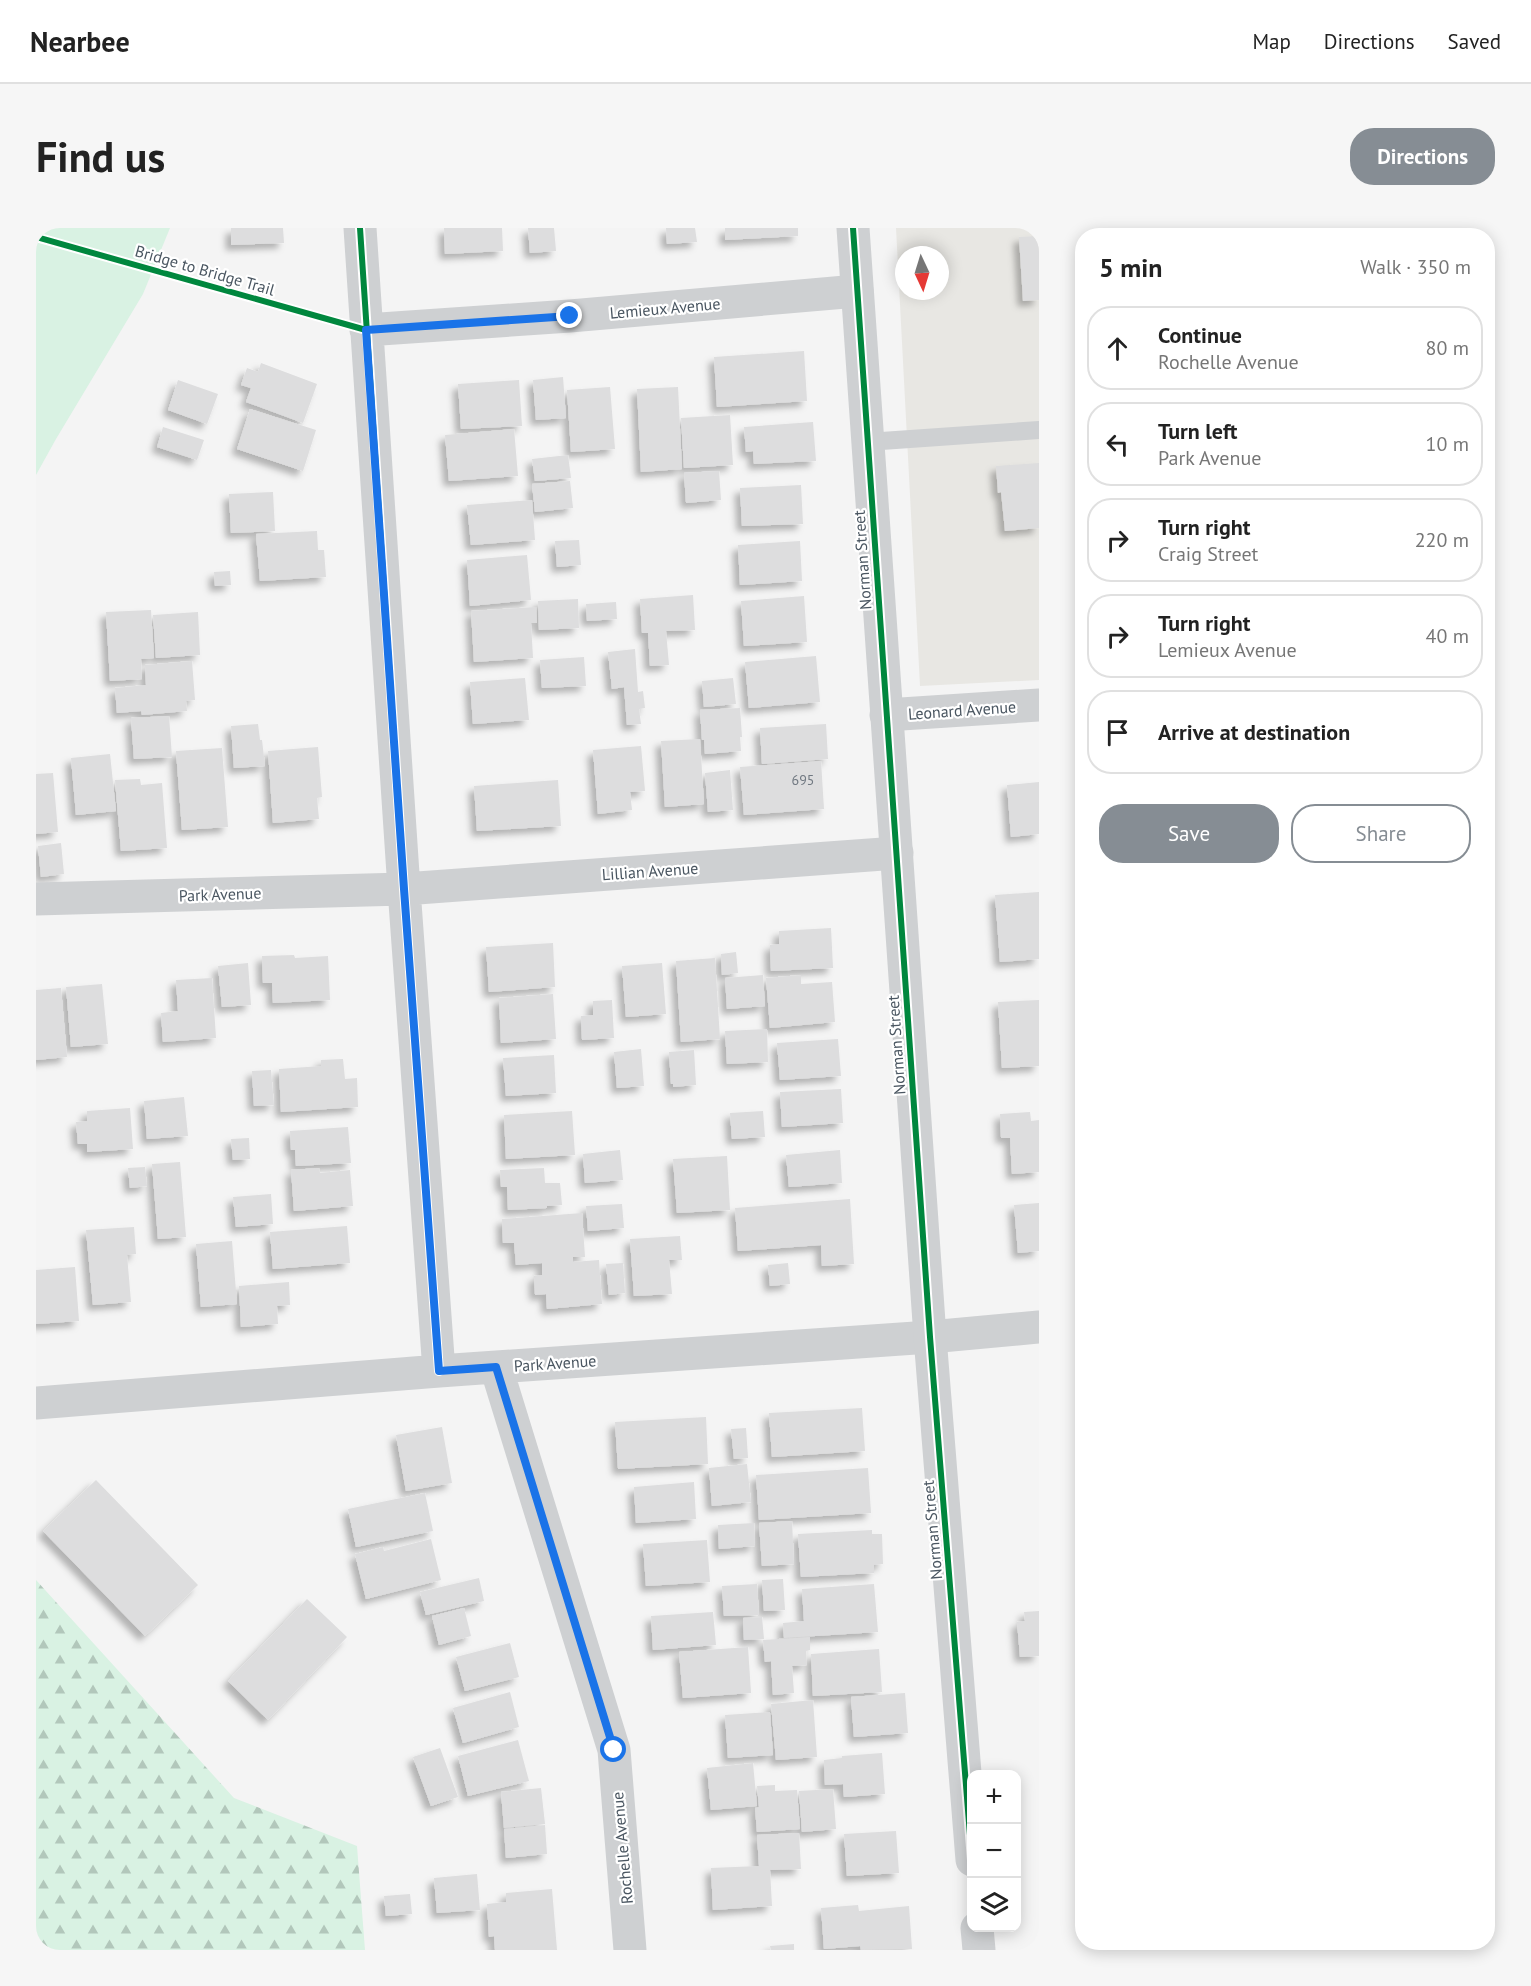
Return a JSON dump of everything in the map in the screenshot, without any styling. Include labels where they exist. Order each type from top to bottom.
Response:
[{"type":"street","points":[[360,228],[439,1371]]},
{"type":"street","name":"Norman Street","points":[[853,228],[930,1337],[969,1824]]},
{"type":"street","name":"Lemieux Avenue","points":[[366,330],[570,316],[857,291]]},
{"type":"street","name":"Leonard Avenue","points":[[886,715],[1039,705]]},
{"type":"street","name":"Lillian Avenue","points":[[404,889],[897,853]]},
{"type":"street","name":"Park Avenue","points":[[36,899],[404,889]]},
{"type":"street","name":"Park Avenue","points":[[36,1403],[1039,1327]]},
{"type":"street","name":"Rochelle Avenue","points":[[496,1367],[614,1750],[630,1950]]},
{"type":"street","points":[[977,1932],[979,1950]]},
{"type":"lane","points":[[867,442],[1039,430]]},
{"type":"shaded area","points":[[896,228],[1039,228],[1039,680],[920,686],[900,300],[949,300],[949,246],[897,246]]},
{"type":"green space","points":[[36,228],[170,228],[143,294],[36,475]]},
{"type":"green space","points":[[36,1580],[234,1798],[357,1846],[365,1950],[36,1950]]},
{"type":"building","points":[[231,228],[283,228],[284,243],[231,245]]},
{"type":"building","points":[[444,228],[502,228],[503,251],[445,254]]},
{"type":"building","points":[[528,228],[554,228],[556,251],[530,253]]},
{"type":"building","points":[[666,228],[695,228],[697,242],[667,244]]},
{"type":"building","points":[[725,228],[798,228],[798,236],[725,240]]},
{"type":"building","points":[[1039,236],[1039,300],[1023,301],[1019,237]]},
{"type":"building","points":[[804,351],[807,401],[717,407],[714,357]]},
{"type":"building","points":[[261,363],[317,384],[303,423],[246,402],[251,388],[241,385],[247,368],[258,372]]},
{"type":"building","points":[[563,377],[566,418],[536,420],[533,380]]},
{"type":"building","points":[[178,380],[218,394],[207,424],[168,410]]},
{"type":"building","points":[[519,380],[522,426],[461,429],[458,384]]},
{"type":"building","points":[[610,387],[615,449],[571,452],[567,390]]},
{"type":"building","points":[[678,387],[682,469],[641,472],[637,389]]},
{"type":"building","points":[[250,409],[316,430],[303,471],[237,449]]},
{"type":"building","points":[[730,415],[733,465],[684,468],[681,418]]},
{"type":"building","points":[[813,422],[816,461],[754,464],[753,451],[746,452],[744,427]]},
{"type":"building","points":[[163,427],[204,440],[197,460],[157,447]]},
{"type":"building","points":[[514,429],[518,476],[449,481],[445,435]]},
{"type":"building","points":[[568,455],[571,478],[535,481],[532,459]]},
{"type":"building","points":[[1039,463],[1039,528],[1005,531],[996,466]]},
{"type":"building","points":[[719,471],[721,500],[686,503],[684,473]]},
{"type":"building","points":[[570,481],[573,508],[535,512],[532,484]]},
{"type":"building","points":[[801,485],[803,524],[742,526],[740,488]]},
{"type":"building","points":[[273,492],[275,531],[231,533],[229,494]]},
{"type":"building","points":[[532,500],[535,540],[471,545],[467,505]]},
{"type":"building","points":[[317,531],[318,550],[324,550],[326,577],[260,581],[256,534]]},
{"type":"building","points":[[579,540],[581,565],[557,567],[555,541]]},
{"type":"building","points":[[800,541],[802,581],[740,585],[738,545]]},
{"type":"building","points":[[527,555],[531,600],[470,606],[467,560]]},
{"type":"building","points":[[230,571],[231,585],[215,586],[214,572]]},
{"type":"building","points":[[693,595],[695,630],[666,631],[669,665],[650,666],[648,633],[642,633],[640,599]]},
{"type":"building","points":[[804,596],[807,642],[744,646],[741,601]]},
{"type":"building","points":[[578,599],[579,628],[539,630],[538,601]]},
{"type":"building","points":[[616,602],[617,619],[587,621],[586,604]]},
{"type":"building","points":[[536,607],[537,623],[531,623],[533,658],[474,662],[471,611]]},
{"type":"building","points":[[151,610],[154,658],[141,659],[142,679],[110,681],[106,612]]},
{"type":"building","points":[[198,612],[200,655],[156,658],[153,615]]},
{"type":"building","points":[[635,649],[638,692],[643,691],[645,708],[639,709],[641,724],[627,725],[624,687],[612,689],[608,652]]},
{"type":"building","points":[[816,656],[820,702],[749,708],[745,662]]},
{"type":"building","points":[[584,657],[586,686],[542,688],[540,660]]},
{"type":"building","points":[[192,661],[195,700],[186,701],[187,711],[142,715],[141,711],[117,713],[115,688],[146,685],[145,665]]},
{"type":"building","points":[[525,678],[529,720],[473,724],[470,682]]},
{"type":"building","points":[[733,678],[736,704],[704,707],[702,681]]},
{"type":"building","points":[[740,708],[741,751],[705,754],[700,710]]},
{"type":"building","points":[[169,716],[172,757],[134,759],[131,718]]},
{"type":"building","points":[[258,724],[265,766],[234,768],[231,726]]},
{"type":"building","points":[[826,724],[828,759],[762,764],[760,728]]},
{"type":"building","points":[[700,739],[704,804],[665,807],[661,741]]},
{"type":"building","points":[[641,746],[645,791],[630,792],[632,810],[598,814],[593,750]]},
{"type":"building","points":[[318,747],[322,797],[317,798],[319,819],[273,823],[268,751]]},
{"type":"building","points":[[222,748],[228,827],[182,830],[176,751]]},
{"type":"building","points":[[110,754],[116,811],[76,815],[71,758]]},
{"type":"building","points":[[821,761],[824,809],[744,815],[740,767]]},
{"type":"building","points":[[730,770],[733,810],[708,812],[705,773]]},
{"type":"building","points":[[53,773],[58,832],[36,834],[36,774]]},
{"type":"building","points":[[140,779],[141,785],[162,783],[167,848],[121,851],[115,780]]},
{"type":"building","points":[[558,780],[561,826],[477,831],[474,786]]},
{"type":"building","points":[[1039,782],[1039,834],[1011,837],[1007,785]]},
{"type":"building","points":[[61,843],[64,874],[41,877],[38,846]]},
{"type":"building","points":[[1039,892],[1039,959],[1000,962],[995,895]]},
{"type":"building","points":[[831,928],[833,968],[771,971],[770,945],[779,944],[779,931]]},
{"type":"building","points":[[553,943],[555,987],[489,992],[486,947]]},
{"type":"building","points":[[736,952],[738,973],[722,975],[721,954]]},
{"type":"building","points":[[294,955],[295,958],[328,956],[330,1000],[273,1003],[272,983],[263,983],[262,956]]},
{"type":"building","points":[[715,958],[720,1039],[681,1042],[676,961]]},
{"type":"building","points":[[248,963],[251,1005],[222,1007],[218,966]]},
{"type":"building","points":[[662,963],[666,1014],[626,1017],[622,966]]},
{"type":"building","points":[[763,975],[765,1006],[727,1009],[725,978]]},
{"type":"building","points":[[801,975],[801,984],[832,982],[835,1022],[770,1028],[766,978]]},
{"type":"building","points":[[212,978],[216,1038],[163,1042],[161,1013],[178,1011],[176,980]]},
{"type":"building","points":[[102,984],[108,1044],[71,1047],[66,987]]},
{"type":"building","points":[[61,988],[67,1057],[36,1060],[36,990]]},
{"type":"building","points":[[553,994],[556,1039],[501,1043],[499,998]]},
{"type":"building","points":[[612,1000],[614,1038],[582,1040],[581,1016],[593,1015],[593,1001]]},
{"type":"building","points":[[1039,1000],[1039,1066],[1002,1068],[998,1002]]},
{"type":"building","points":[[767,1029],[768,1062],[727,1064],[725,1031]]},
{"type":"building","points":[[838,1039],[841,1076],[780,1080],[777,1043]]},
{"type":"building","points":[[641,1049],[644,1086],[617,1088],[614,1052]]},
{"type":"building","points":[[694,1050],[696,1085],[673,1087],[669,1052]]},
{"type":"building","points":[[554,1055],[556,1093],[506,1096],[503,1058]]},
{"type":"building","points":[[343,1059],[345,1079],[357,1078],[358,1107],[281,1112],[279,1069],[321,1066],[321,1060]]},
{"type":"building","points":[[271,1070],[274,1105],[254,1106],[252,1071]]},
{"type":"building","points":[[841,1089],[843,1123],[782,1127],[780,1092]]},
{"type":"building","points":[[184,1097],[188,1136],[147,1139],[144,1101]]},
{"type":"building","points":[[130,1108],[133,1149],[87,1152],[87,1144],[78,1144],[76,1122],[87,1121],[87,1111]]},
{"type":"building","points":[[572,1111],[575,1155],[506,1159],[504,1115]]},
{"type":"building","points":[[763,1111],[765,1137],[732,1139],[730,1113]]},
{"type":"building","points":[[1030,1112],[1031,1121],[1039,1120],[1039,1172],[1012,1174],[1010,1138],[1001,1138],[1000,1114]]},
{"type":"building","points":[[348,1127],[351,1163],[296,1166],[295,1150],[291,1150],[290,1131]]},
{"type":"building","points":[[249,1138],[250,1159],[233,1160],[231,1139]]},
{"type":"building","points":[[620,1150],[623,1180],[585,1183],[583,1154]]},
{"type":"building","points":[[840,1150],[842,1183],[789,1187],[786,1155]]},
{"type":"building","points":[[727,1156],[730,1210],[677,1213],[673,1159]]},
{"type":"building","points":[[180,1162],[186,1237],[158,1239],[152,1164]]},
{"type":"building","points":[[145,1167],[147,1186],[130,1188],[128,1168]]},
{"type":"building","points":[[319,1168],[320,1173],[350,1170],[353,1206],[294,1211],[291,1170]]},
{"type":"building","points":[[544,1168],[545,1183],[560,1183],[562,1205],[508,1210],[507,1187],[501,1187],[500,1170]]},
{"type":"building","points":[[271,1194],[273,1224],[236,1227],[233,1197]]},
{"type":"building","points":[[850,1199],[854,1264],[822,1266],[821,1245],[738,1251],[735,1208]]},
{"type":"building","points":[[1039,1203],[1039,1251],[1018,1253],[1014,1205]]},
{"type":"building","points":[[622,1204],[624,1228],[588,1231],[586,1206]]},
{"type":"building","points":[[582,1213],[585,1257],[573,1257],[573,1262],[599,1260],[602,1304],[547,1309],[546,1294],[535,1295],[534,1276],[542,1275],[542,1263],[516,1265],[514,1243],[503,1243],[502,1219]]},
{"type":"building","points":[[347,1226],[350,1263],[273,1269],[270,1232]]},
{"type":"building","points":[[134,1227],[136,1254],[127,1255],[131,1302],[93,1305],[86,1230]]},
{"type":"building","points":[[680,1236],[682,1260],[669,1260],[672,1294],[634,1296],[630,1239]]},
{"type":"building","points":[[232,1241],[237,1304],[201,1307],[196,1244]]},
{"type":"building","points":[[623,1263],[625,1293],[609,1295],[606,1264]]},
{"type":"building","points":[[788,1263],[790,1284],[770,1286],[768,1265]]},
{"type":"building","points":[[75,1267],[79,1321],[36,1324],[36,1270]]},
{"type":"building","points":[[289,1282],[290,1305],[277,1306],[278,1324],[241,1327],[239,1286]]},
{"type":"building","points":[[862,1408],[865,1451],[772,1457],[769,1413]]},
{"type":"building","points":[[706,1417],[708,1464],[618,1469],[615,1422]]},
{"type":"building","points":[[442,1427],[452,1483],[406,1491],[396,1435]]},
{"type":"building","points":[[746,1428],[748,1458],[734,1459],[731,1429]]},
{"type":"building","points":[[747,1464],[751,1502],[712,1506],[709,1468]]},
{"type":"building","points":[[868,1468],[871,1513],[759,1520],[756,1475]]},
{"type":"building","points":[[96,1480],[198,1585],[145,1636],[43,1531]]},
{"type":"building","points":[[694,1482],[696,1519],[636,1523],[634,1487]]},
{"type":"building","points":[[425,1493],[433,1531],[356,1547],[348,1509]]},
{"type":"building","points":[[792,1521],[794,1564],[762,1566],[759,1523]]},
{"type":"building","points":[[754,1523],[755,1546],[719,1549],[718,1525]]},
{"type":"building","points":[[872,1530],[872,1534],[882,1534],[883,1564],[874,1565],[874,1573],[801,1577],[798,1534]]},
{"type":"building","points":[[431,1539],[441,1580],[366,1599],[355,1554],[383,1547],[384,1551]]},
{"type":"building","points":[[707,1540],[710,1582],[646,1586],[643,1544]]},
{"type":"building","points":[[479,1578],[484,1601],[426,1615],[420,1592]]},
{"type":"building","points":[[783,1579],[785,1610],[764,1611],[762,1580]]},
{"type":"building","points":[[757,1584],[759,1615],[724,1616],[722,1586]]},
{"type":"building","points":[[874,1584],[878,1632],[784,1638],[783,1623],[804,1621],[802,1589]]},
{"type":"building","points":[[307,1599],[347,1637],[268,1720],[228,1681]]},
{"type":"building","points":[[464,1608],[471,1636],[439,1645],[432,1616]]},
{"type":"building","points":[[1039,1611],[1039,1656],[1020,1657],[1017,1622],[1025,1621],[1024,1612]]},
{"type":"building","points":[[713,1612],[716,1645],[653,1650],[651,1616]]},
{"type":"building","points":[[762,1617],[764,1639],[744,1640],[743,1618]]},
{"type":"building","points":[[810,1637],[810,1650],[806,1651],[807,1665],[792,1666],[794,1693],[773,1695],[771,1661],[765,1662],[763,1640]]},
{"type":"building","points":[[510,1643],[519,1677],[465,1691],[456,1657]]},
{"type":"building","points":[[748,1647],[751,1693],[683,1698],[679,1652]]},
{"type":"building","points":[[879,1649],[882,1692],[813,1696],[811,1654]]},
{"type":"building","points":[[510,1692],[519,1727],[463,1743],[453,1708]]},
{"type":"building","points":[[905,1693],[908,1733],[854,1737],[851,1697]]},
{"type":"building","points":[[813,1700],[817,1757],[776,1760],[771,1704]]},
{"type":"building","points":[[770,1712],[773,1755],[728,1758],[725,1715]]},
{"type":"building","points":[[518,1740],[529,1781],[468,1796],[458,1756]]},
{"type":"building","points":[[440,1748],[458,1797],[431,1806],[413,1757]]},
{"type":"building","points":[[882,1753],[885,1794],[844,1797],[843,1784],[825,1785],[824,1760],[842,1758],[842,1756]]},
{"type":"building","points":[[753,1763],[757,1806],[711,1810],[707,1768]]},
{"type":"building","points":[[775,1785],[775,1791],[797,1790],[800,1829],[757,1832],[755,1808],[759,1807],[757,1786]]},
{"type":"building","points":[[541,1788],[545,1824],[504,1828],[501,1792]]},
{"type":"building","points":[[833,1789],[836,1829],[802,1832],[799,1791]]},
{"type":"building","points":[[545,1825],[547,1854],[506,1858],[504,1829]]},
{"type":"building","points":[[896,1831],[899,1873],[847,1876],[844,1834]]},
{"type":"building","points":[[799,1833],[801,1869],[770,1870],[772,1906],[713,1910],[711,1868],[759,1866],[757,1835]]},
{"type":"building","points":[[477,1874],[480,1910],[437,1913],[434,1878]]},
{"type":"building","points":[[552,1889],[557,1950],[495,1950],[494,1936],[489,1937],[487,1904],[506,1902],[506,1893]]},
{"type":"building","points":[[410,1894],[412,1914],[386,1916],[384,1896]]},
{"type":"building","points":[[858,1905],[859,1911],[909,1906],[912,1949],[861,1950],[860,1946],[824,1949],[821,1908]]},
{"type":"building","points":[[794,1944],[794,1950],[771,1950],[770,1946]]},
{"type":"cycle path","points":[[360,228],[439,1371]]},
{"type":"cycle path","points":[[853,228],[930,1337],[969,1824]]},
{"type":"cycle path","name":"Bridge to Bridge Trail","points":[[36,237],[366,330]]},
{"type":"route","points":[[570,316],[366,330],[439,1371],[496,1367],[614,1750]]}]
